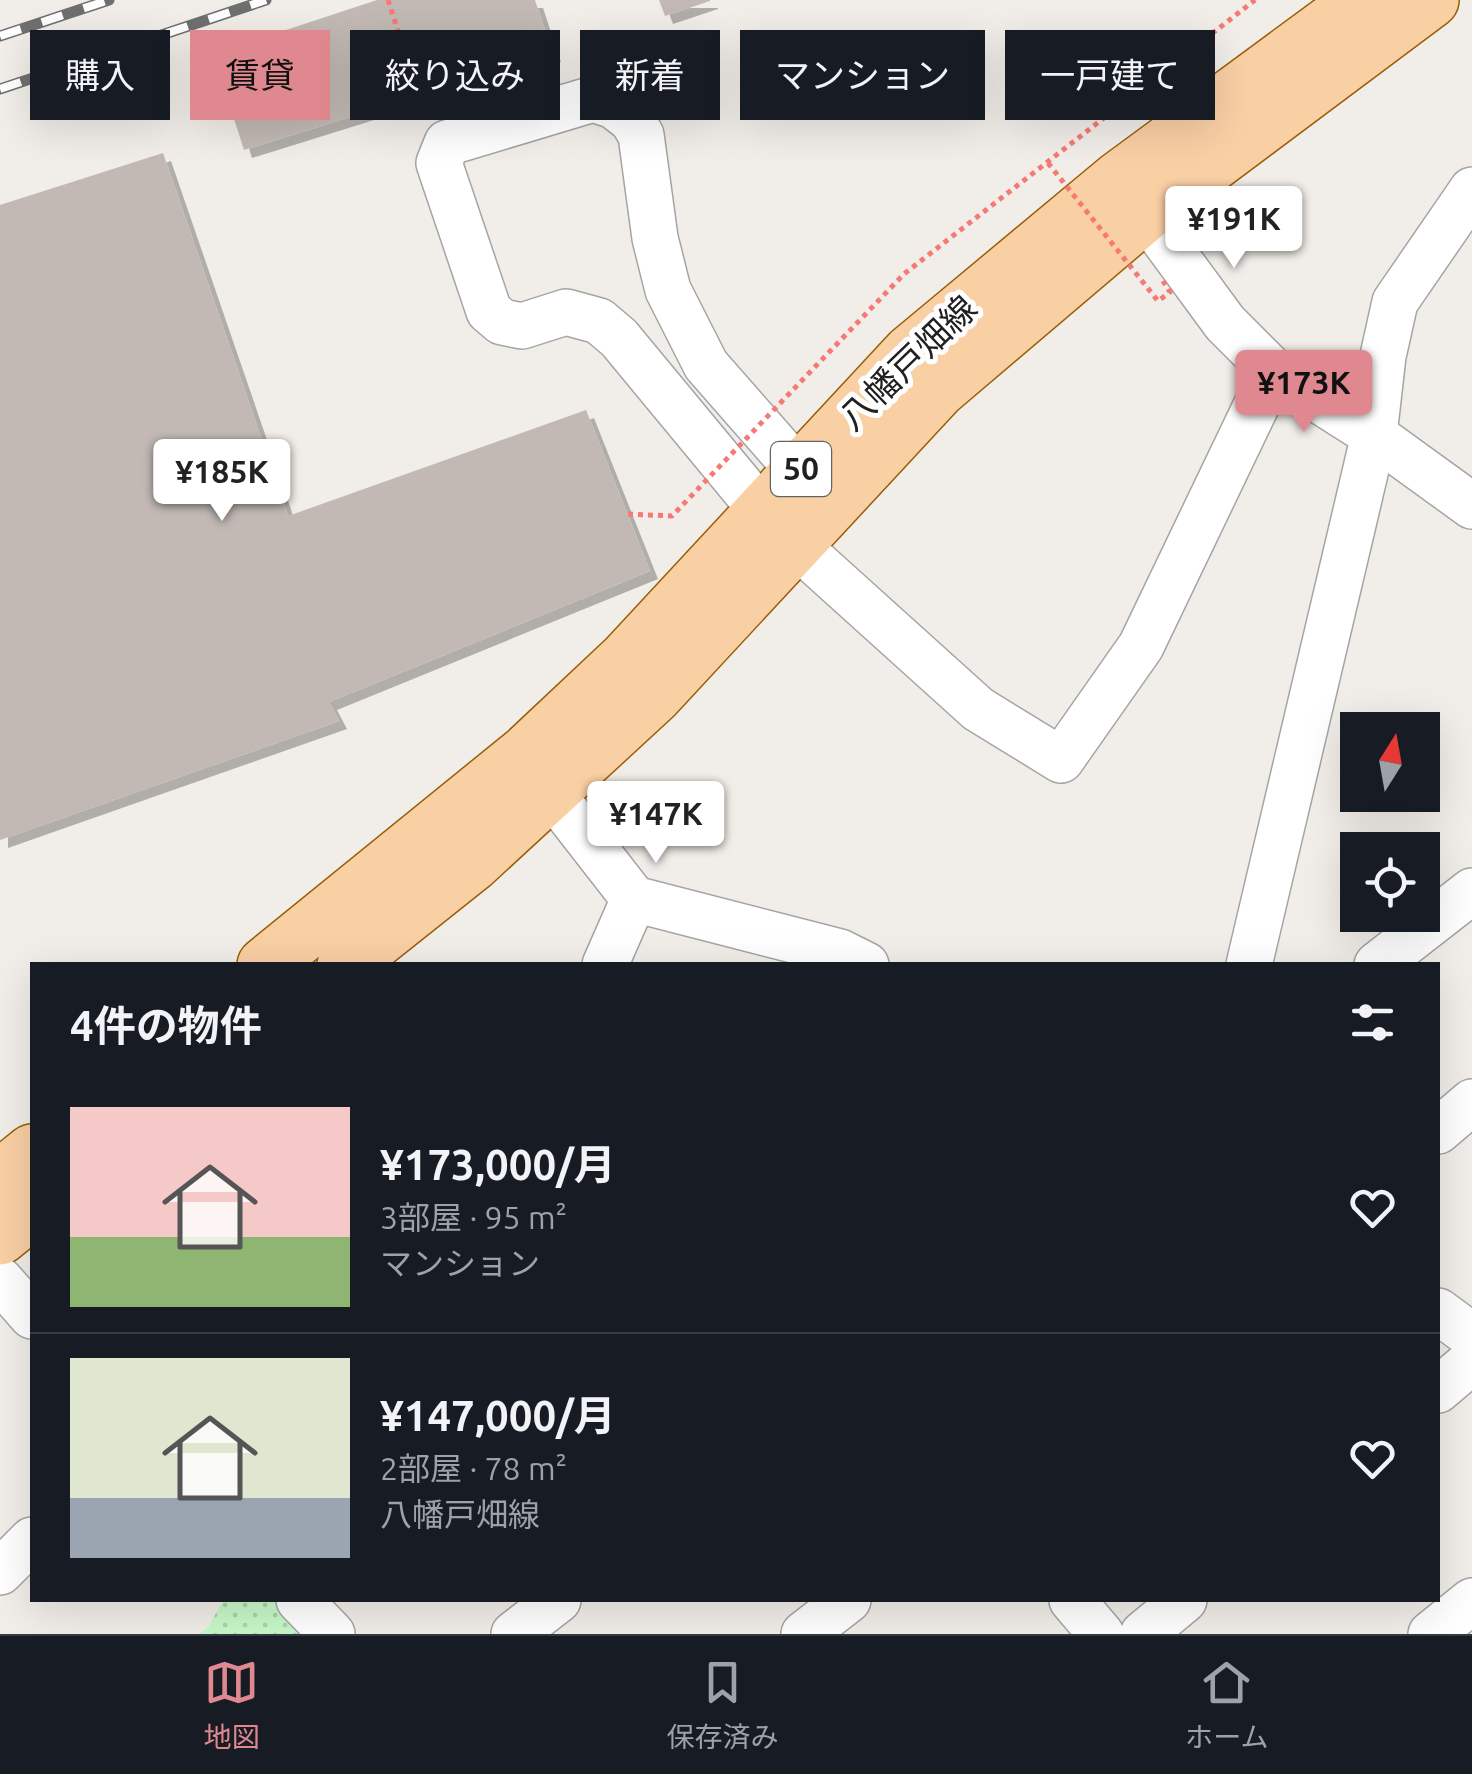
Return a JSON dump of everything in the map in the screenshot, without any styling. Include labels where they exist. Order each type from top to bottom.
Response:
[{"type":"main road","name":"八幡戸畑線","points":[[348,962],[473,864],[654,696],[779,528],[799,472],[910,352],[1119,178],[1362,0]]},
{"type":"main road","name":"八幡戸畑線","points":[[269,962],[526,752],[627,658],[1146,214],[1431,0]]},
{"type":"main road","points":[[0,1178],[30,1154]]},
{"type":"main road","points":[[0,1237],[30,1213]]},
{"type":"street","points":[[799,472],[706,364],[668,290],[655,238],[642,135],[632,120],[614,106],[594,99],[448,143],[439,162],[489,311],[502,322],[522,326],[566,312],[599,321],[619,338],[779,528],[978,709],[1061,760],[1140,646],[1272,371]]},
{"type":"street","points":[[1250,962],[1374,435],[1383,356],[1395,302],[1472,190]]},
{"type":"street","points":[[1146,214],[1225,323],[1272,371],[1374,435],[1472,506]]},
{"type":"street","points":[[550,791],[634,899],[840,952],[860,962]]},
{"type":"street","points":[[1380,962],[1472,891]]},
{"type":"street","points":[[606,962],[634,899]]},
{"type":"street","points":[[1440,1129],[1472,1102]]},
{"type":"street","points":[[0,1280],[30,1314]]},
{"type":"street","points":[[1440,1312],[1472,1336]]},
{"type":"street","points":[[1440,1388],[1472,1362]]},
{"type":"street","points":[[0,1572],[30,1542]]},
{"type":"street","points":[[1431,1634],[1472,1601]]},
{"type":"street","points":[[301,1602],[332,1634]]},
{"type":"street","points":[[514,1634],[555,1602]]},
{"type":"street","points":[[804,1634],[845,1602]]},
{"type":"street","points":[[1074,1602],[1101,1634]]},
{"type":"street","points":[[1143,1634],[1182,1602]]},
{"type":"path","points":[[388,0],[398,30]]},
{"type":"path","points":[[628,514],[672,516],[904,274],[1255,0]]},
{"type":"path","points":[[1048,163],[1158,301],[1170,292],[1163,280]]},
{"type":"green space","points":[[222,1602],[280,1602],[311,1634],[199,1634],[209,1626]]},
{"type":"building","points":[[377,0],[535,0],[545,30],[350,30],[350,117],[244,150],[234,120],[330,120],[330,30],[286,30]]},
{"type":"building","points":[[659,0],[710,0],[710,1],[665,16]]},
{"type":"building","points":[[163,153],[288,516],[586,410],[650,571],[329,702],[339,721],[0,840],[0,205]]},
{"type":"railway","points":[[0,36],[109,0]]},
{"type":"railway","points":[[0,89],[266,0]]}]
